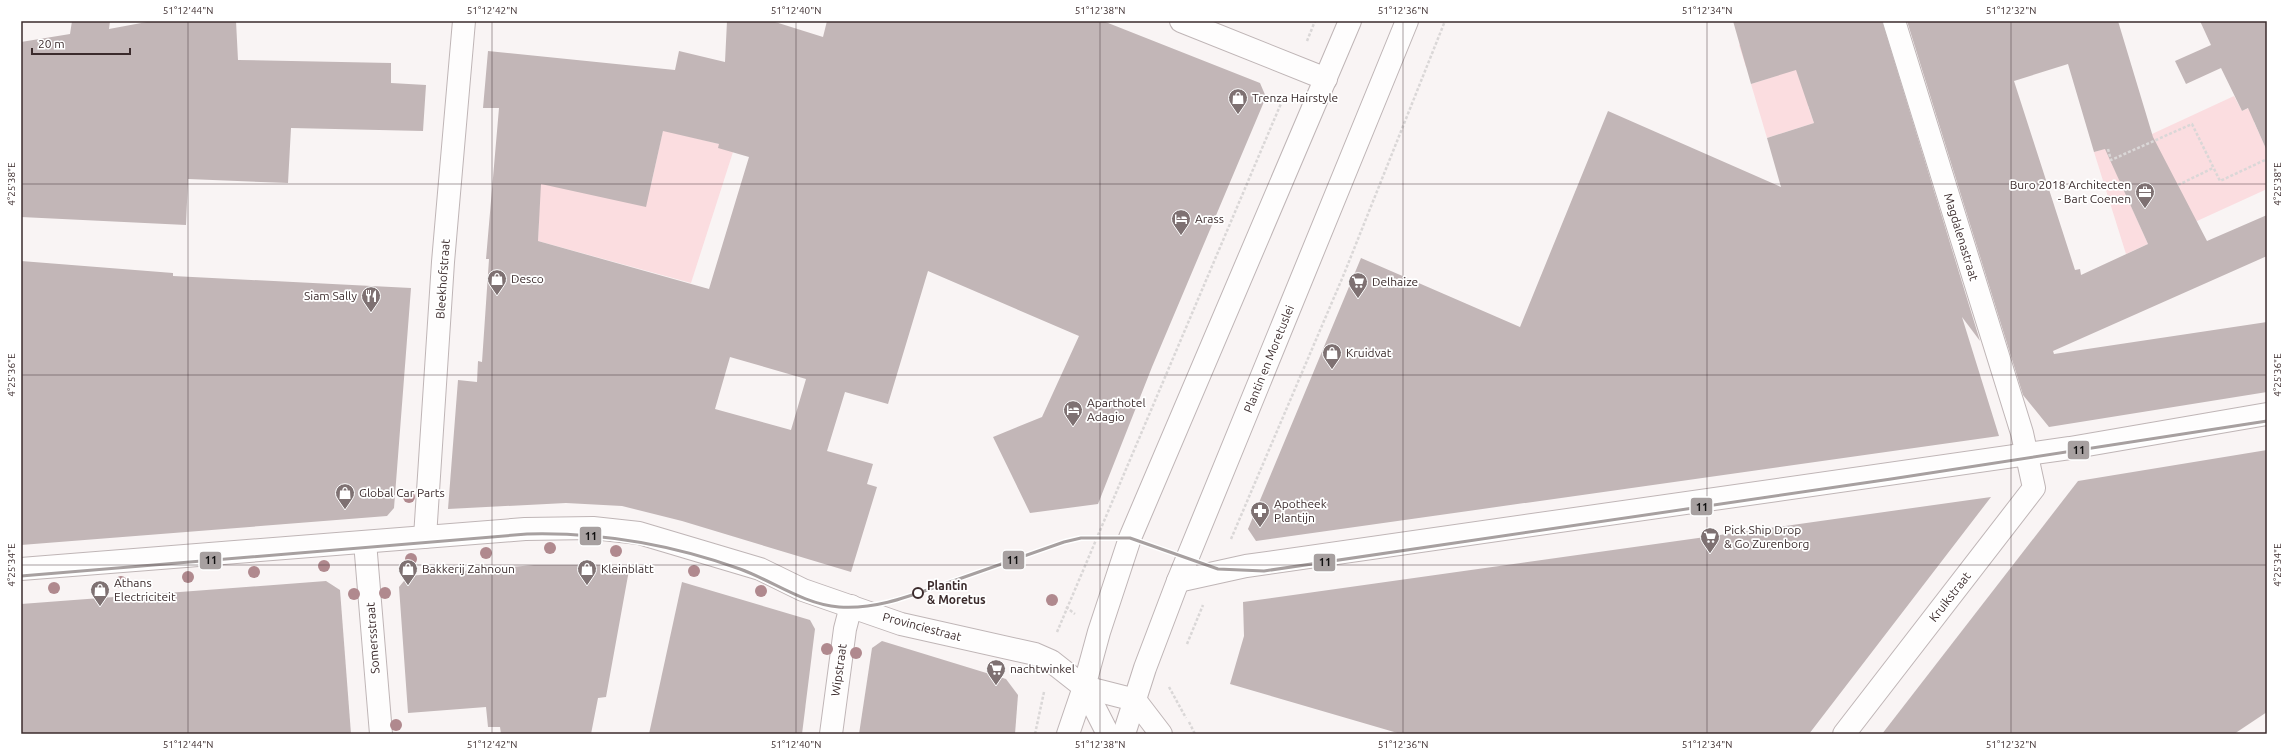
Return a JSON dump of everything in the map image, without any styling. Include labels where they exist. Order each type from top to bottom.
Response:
[{"type":"street","name":"Bleekhofstraat","points":[[425,537],[443,262],[464,21]]},
{"type":"street","points":[[1181,21],[1326,79]]},
{"type":"street","points":[[1068,734],[1084,687],[1099,632],[1133,531],[1350,21]]},
{"type":"street","name":"Plantin en Moretuslei","points":[[1124,734],[1178,581],[1407,21]]},
{"type":"street","name":"Magdalenastraat","points":[[1894,21],[2027,454]]},
{"type":"street","points":[[1178,581],[1246,566],[2027,454],[2267,414]]},
{"type":"street","name":"Kruikstraat","points":[[1844,734],[2034,488],[2027,454]]},
{"type":"street","name":"Provinciestraat","points":[[21,569],[562,527],[593,528],[639,534],[760,569],[803,590],[901,624],[1035,654],[1051,661],[1084,687]]},
{"type":"street","name":"Somersstraat","points":[[365,542],[381,734]]},
{"type":"street","name":"Wipstraat","points":[[831,734],[845,629],[851,606]]},
{"type":"street","points":[[1084,687],[1135,700],[1160,732]]},
{"type":"street","points":[[1084,687],[1108,734]]},
{"type":"path","points":[[1184,651],[1344,274],[1445,21]]},
{"type":"path","points":[[2108,149],[2111,160],[2192,124],[2220,181],[2267,159]]},
{"type":"path","points":[[2178,185],[2213,168]]},
{"type":"path","points":[[1160,732],[1169,687],[1172,680]]},
{"type":"path","points":[[1169,687],[1195,734]]},
{"type":"shaded area","points":[[1780,32],[1826,100],[1808,106],[1814,123],[1767,138],[1751,84],[1776,76],[1772,59],[1746,67],[1739,45]]},
{"type":"shaded area","points":[[2234,96],[2242,111],[2267,100],[2267,115],[2254,122],[2267,151],[2267,189],[2197,221],[2114,168],[2148,244],[2126,254],[2094,152],[2152,134]]},
{"type":"shaded area","points":[[663,130],[719,144],[733,152],[691,283],[538,241],[539,218],[518,179],[651,185]]},
{"type":"building","points":[[72,21],[110,21],[109,29],[152,21],[236,21],[238,60],[391,63],[391,83],[426,85],[423,131],[291,128],[288,183],[188,179],[186,225],[21,217],[21,42],[70,34]]},
{"type":"building","points":[[727,21],[772,21],[823,37],[827,21],[1103,21],[1260,83],[1266,97],[1152,367],[1098,504],[1030,513],[993,437],[1042,417],[1079,336],[928,271],[888,404],[845,392],[827,451],[873,464],[867,484],[877,487],[851,572],[682,521],[622,506],[566,503],[448,509],[458,380],[477,382],[478,361],[482,362],[489,259],[486,259],[499,108],[483,108],[488,51],[675,70],[679,51],[725,62]],"holes":[[[663,131],[719,144],[718,148],[749,157],[709,289],[538,241],[541,184],[646,207]],[[730,357],[806,379],[791,430],[715,409]]]},
{"type":"building","points":[[1733,21],[1882,21],[1980,341],[1962,317],[1999,436],[1256,541],[1248,529],[1361,258],[1520,327],[1608,111],[1781,187],[1767,138],[1814,123],[1796,70],[1751,84]]},
{"type":"building","points":[[1907,21],[2118,21],[2153,137],[2207,241],[2267,215],[2267,256],[2053,351],[2054,354],[2267,322],[2267,392],[2049,427],[2023,395]],"holes":[[[2068,64],[2094,152],[2105,149],[2148,244],[2081,275],[2080,269],[2075,270],[2014,81]]]},
{"type":"building","points":[[2200,21],[2267,21],[2267,151],[2248,108],[2242,111],[2221,68],[2186,84],[2175,61],[2211,45]]},
{"type":"building","points":[[21,261],[173,273],[173,276],[411,288],[394,508],[387,516],[21,545]]},
{"type":"building","points":[[2267,450],[2267,712],[2234,734],[1882,734],[2078,481]]},
{"type":"building","points":[[1991,497],[1809,734],[1401,734],[1230,684],[1244,636],[1243,602]]},
{"type":"building","points":[[534,565],[603,565],[629,570],[606,697],[598,698],[591,734],[501,734],[500,727],[488,727],[486,707],[408,713],[399,587],[408,576]]},
{"type":"building","points":[[326,581],[340,590],[351,734],[21,734],[21,604]]},
{"type":"building","points":[[682,582],[810,620],[815,629],[802,734],[649,734]]},
{"type":"building","points":[[882,641],[1006,679],[1018,695],[1015,734],[859,734],[872,648]]},
{"type":"transit line","name":"11","points":[[21,576],[527,534],[555,534],[582,535],[635,541],[661,546],[714,560],[740,569],[801,597],[826,605],[839,607],[869,606],[898,600],[1064,542],[1081,538],[1130,538],[1218,569],[1264,571],[1891,479],[2267,421]]},
{"type":"place","name":"Trenza Hairstyle","points":[[1238,115]]},
{"type":"place","name":"Buro 2018 Architecten - Bart Coenen","points":[[2145,209]]},
{"type":"place","name":"Arass","points":[[1181,236]]},
{"type":"place","name":"Desco","points":[[497,296]]},
{"type":"place","name":"Delhaize","points":[[1358,299]]},
{"type":"place","name":"Siam Sally","points":[[371,313]]},
{"type":"place","name":"Kruidvat","points":[[1332,370]]},
{"type":"place","name":"Aparthotel Adagio","points":[[1073,427]]},
{"type":"place","name":"Global Car Parts","points":[[345,510]]},
{"type":"place","name":"Apotheek Plantijn","points":[[1260,528]]},
{"type":"place","name":"Pick Ship Drop & Go Zurenborg","points":[[1710,554]]},
{"type":"place","name":"Bakkerij Zahnoun","points":[[408,586]]},
{"type":"place","name":"Kleinblatt","points":[[587,586]]},
{"type":"place","name":"Plantin & Moretus","points":[[918,593]]},
{"type":"place","name":"Athans Electriciteit","points":[[100,607]]},
{"type":"place","name":"nachtwinkel","points":[[996,686]]}]
